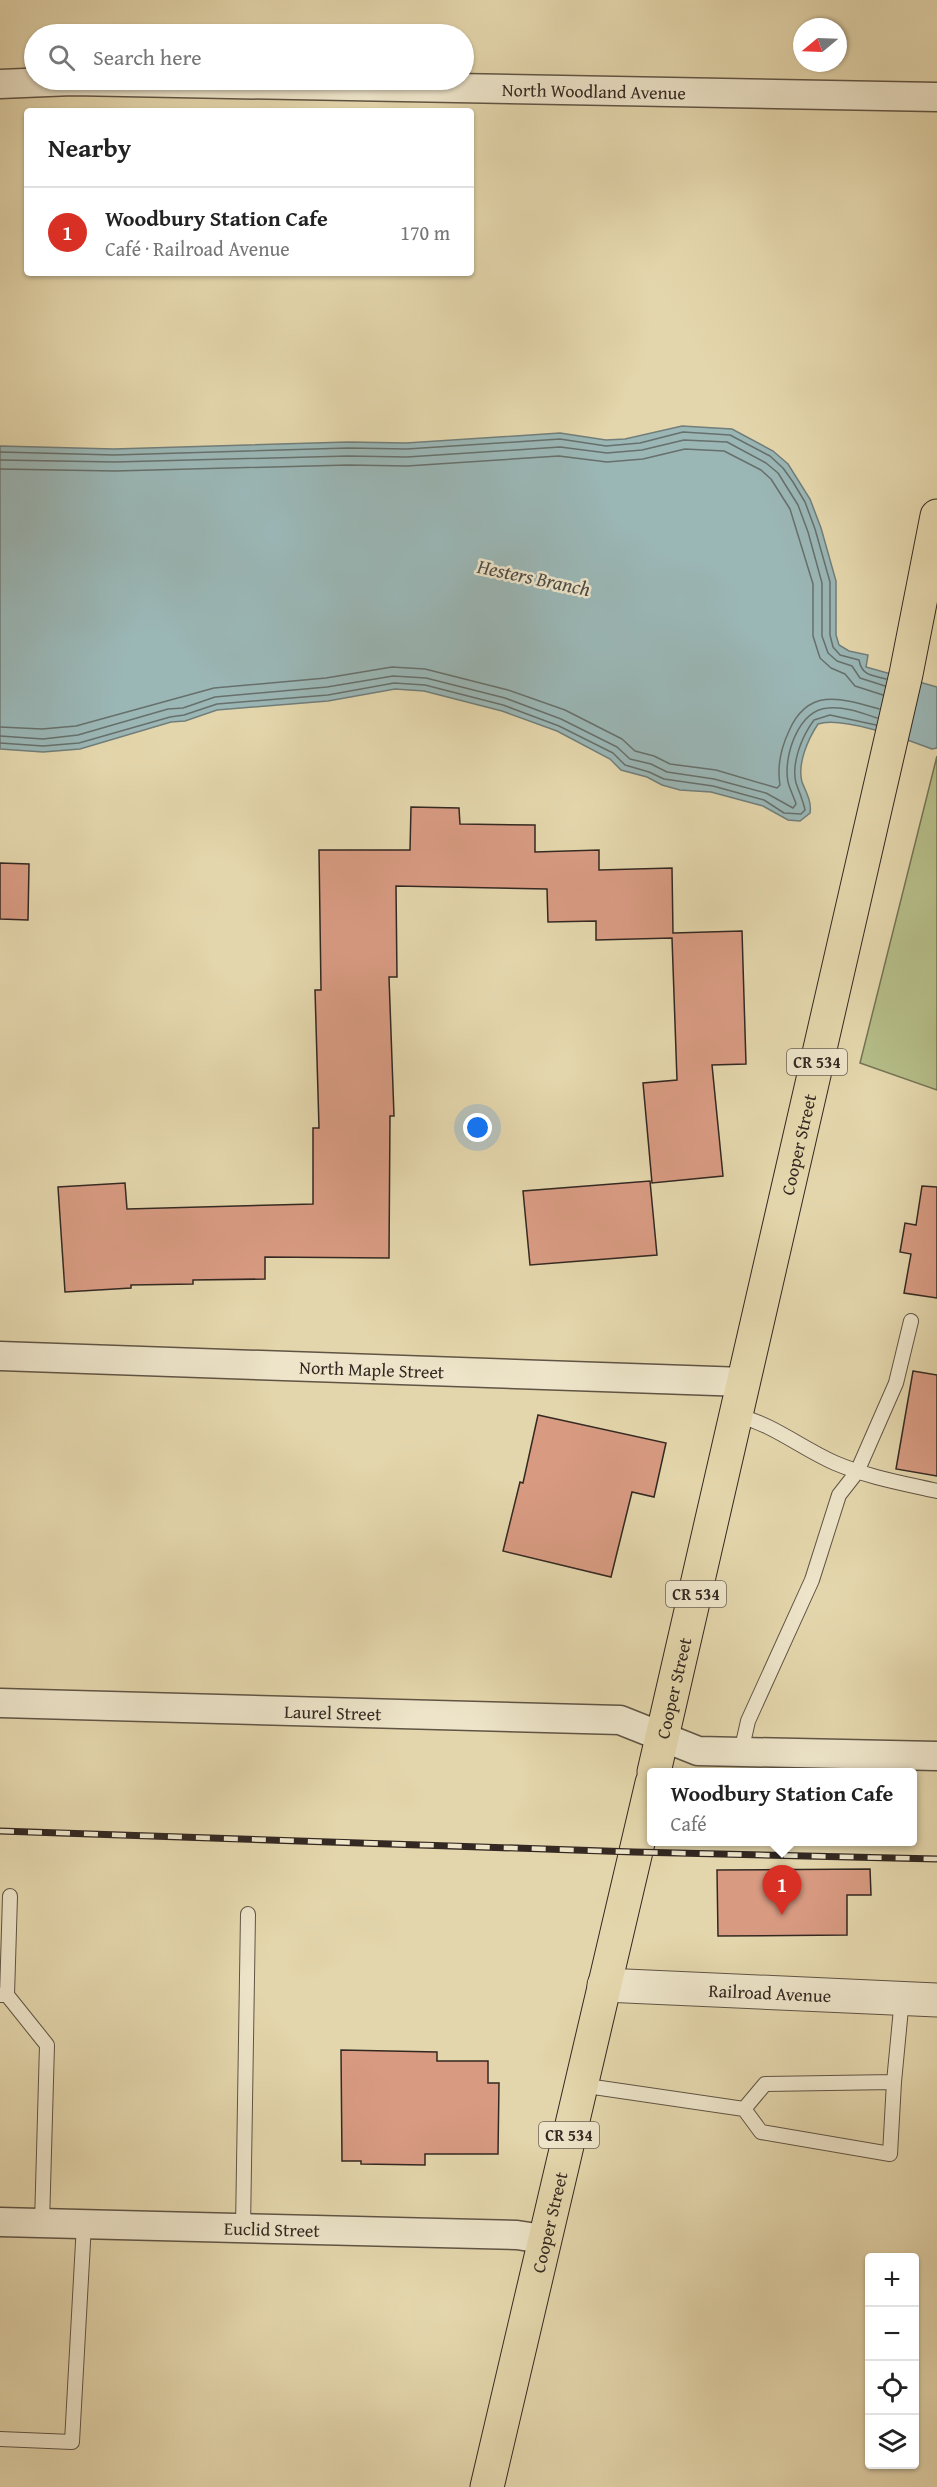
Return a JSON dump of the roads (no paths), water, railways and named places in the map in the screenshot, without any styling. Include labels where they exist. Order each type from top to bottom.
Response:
[{"type":"main road","name":"Cooper Street","points":[[655,1768],[906,674],[936,523]]},
{"type":"main road","name":"Cooper Street","points":[[487,2487],[647,1800]]},
{"type":"street","name":"North Woodland Avenue","points":[[0,84],[24,83]]},
{"type":"street","name":"North Woodland Avenue","points":[[474,88],[937,97]]},
{"type":"street","name":"North Maple Street","points":[[0,1356],[744,1382]]},
{"type":"street","name":"Laurel Street","points":[[0,1703],[620,1720],[698,1751],[937,1756]]},
{"type":"street","name":"Railroad Avenue","points":[[604,1985],[937,2000]]},
{"type":"street","name":"Euclid Street","points":[[0,2222],[505,2235],[543,2239]]},
{"type":"lane","points":[[741,1752],[748,1721],[812,1580],[839,1495],[857,1472],[896,1383],[911,1321]]},
{"type":"lane","points":[[736,1415],[759,1420],[812,1451],[857,1472],[937,1491]]},
{"type":"lane","points":[[9,1896],[3,1995],[47,2045],[42,2223]]},
{"type":"lane","points":[[243,2228],[248,1914]]},
{"type":"lane","points":[[580,2085],[744,2109],[761,2132],[890,2154],[902,1998]]},
{"type":"lane","points":[[744,2109],[765,2084],[894,2082]]},
{"type":"lane","points":[[0,2439],[72,2442],[84,2224]]},
{"type":"water","name":"Hesters Branch","points":[[682,426],[732,429],[773,451],[788,464],[810,499],[836,581],[836,635],[839,645],[849,651],[868,655],[866,667],[937,687],[937,748],[932,749],[858,726],[829,722],[818,724],[807,744],[802,760],[802,782],[808,797],[810,813],[800,821],[788,820],[763,806],[711,792],[680,790],[662,785],[647,777],[621,770],[610,759],[557,731],[502,711],[424,691],[395,689],[328,701],[217,710],[185,721],[171,722],[80,749],[43,752],[0,749],[0,446],[114,449],[348,442],[406,443],[560,433],[606,440],[625,439]]},
{"type":"railway","points":[[0,1831],[634,1852],[937,1859]]},
{"type":"place","name":"Woodbury Station Cafe","points":[[782,1915]]}]
